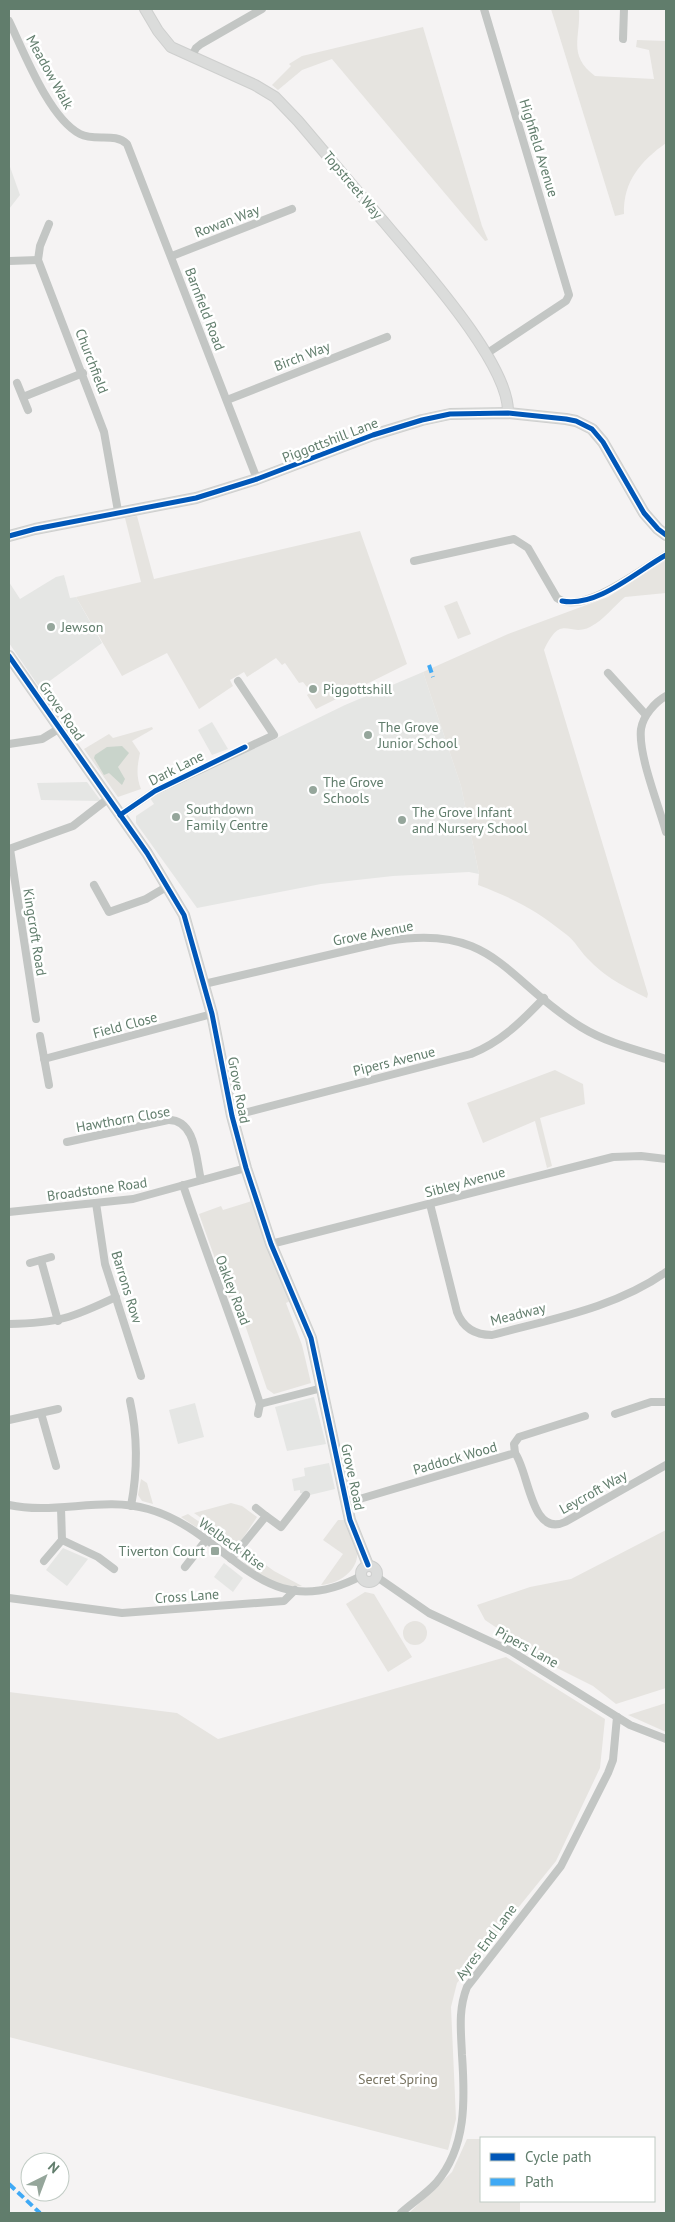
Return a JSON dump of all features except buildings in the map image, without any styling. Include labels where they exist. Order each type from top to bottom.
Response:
[{"type":"street","name":"Topstreet Way","points":[[145,9],[165,41],[177,50],[255,85],[286,108],[443,291],[502,381],[509,401],[508,413]]},
{"type":"street","points":[[192,56],[196,48],[201,44],[262,9]]},
{"type":"street","name":"Highfield Avenue","points":[[484,9],[569,295],[566,301],[486,354]]},
{"type":"street","points":[[623,39],[624,9]]},
{"type":"street","name":"Meadow Walk","points":[[9,21],[50,102],[65,123],[81,135],[120,139],[130,148]]},
{"type":"street","name":"Barnfield Road","points":[[130,148],[257,479]]},
{"type":"street","name":"Rowan Way","points":[[172,256],[292,209]]},
{"type":"street","points":[[9,261],[38,260],[40,246],[49,224]]},
{"type":"street","name":"Churchfield","points":[[38,260],[83,373],[104,432],[118,512]]},
{"type":"street","name":"Birch Way","points":[[227,400],[387,337]]},
{"type":"street","points":[[23,397],[83,373]]},
{"type":"street","points":[[17,383],[28,410]]},
{"type":"street","name":"Piggottshill Lane","points":[[9,536],[118,512],[196,498],[257,479],[373,435],[422,420],[450,414],[508,413],[571,420],[592,429],[603,442],[644,513],[654,526],[666,535]]},
{"type":"street","points":[[414,561],[514,539],[528,548],[557,598],[562,602],[571,603],[605,592],[666,556]]},
{"type":"street","name":"Grove Road","points":[[9,656],[109,798],[168,886],[184,915],[212,1014],[232,1116],[246,1168],[271,1244],[311,1338],[346,1503],[368,1565],[376,1569],[377,1577]]},
{"type":"street","points":[[608,673],[646,715]]},
{"type":"street","name":"Dark Lane","points":[[120,815],[154,790],[274,735],[238,681]]},
{"type":"street","points":[[666,696],[660,699],[646,715],[641,728],[641,746],[666,832]]},
{"type":"street","points":[[9,744],[42,739],[60,728]]},
{"type":"street","points":[[9,849],[73,826],[109,798]]},
{"type":"street","name":"Kingcroft Road","points":[[9,849],[36,1019]]},
{"type":"street","points":[[94,885],[109,912],[146,899],[168,886]]},
{"type":"street","name":"Grove Avenue","points":[[204,984],[388,941],[418,936],[454,940],[484,951],[514,972],[573,1022],[604,1039],[666,1059]]},
{"type":"street","name":"Pipers Avenue","points":[[232,1116],[471,1054],[502,1039],[544,998]]},
{"type":"street","name":"Field Close","points":[[44,1059],[212,1014]]},
{"type":"street","points":[[40,1036],[49,1085]]},
{"type":"street","name":"Hawthorn Close","points":[[67,1142],[168,1120],[179,1121],[189,1131],[201,1180]]},
{"type":"street","name":"Sibley Avenue","points":[[271,1244],[613,1157],[641,1156],[666,1159]]},
{"type":"street","name":"Broadstone Road","points":[[9,1212],[133,1199],[246,1168]]},
{"type":"street","name":"Oakley Road","points":[[183,1185],[204,1250],[239,1340],[260,1404],[258,1414]]},
{"type":"street","name":"Barrons Row","points":[[96,1204],[105,1264],[141,1376]]},
{"type":"street","name":"Meadway","points":[[430,1204],[457,1312],[466,1326],[478,1333],[492,1335],[595,1307],[624,1296],[666,1272]]},
{"type":"street","points":[[30,1263],[51,1258]]},
{"type":"street","points":[[41,1260],[58,1321]]},
{"type":"street","points":[[9,1324],[58,1321],[75,1317],[116,1297]]},
{"type":"street","points":[[260,1404],[322,1388]]},
{"type":"street","points":[[130,1401],[138,1460],[132,1506]]},
{"type":"street","points":[[615,1414],[651,1402],[666,1402]]},
{"type":"street","points":[[9,1420],[58,1409]]},
{"type":"street","points":[[41,1414],[56,1466]]},
{"type":"street","name":"Paddock Wood","points":[[346,1503],[515,1453],[514,1444],[519,1437],[586,1416]]},
{"type":"street","name":"Leycroft Way","points":[[515,1453],[522,1464],[537,1514],[546,1522],[554,1525],[565,1522],[666,1465]]},
{"type":"street","points":[[256,1508],[281,1527],[306,1495]]},
{"type":"street","name":"Welbeck Rise","points":[[9,1505],[32,1509],[132,1506],[162,1514],[207,1539],[258,1579],[276,1586],[295,1590]]},
{"type":"street","points":[[44,1561],[62,1540],[62,1508]]},
{"type":"street","points":[[231,1559],[266,1516]]},
{"type":"street","points":[[185,1567],[207,1539]]},
{"type":"street","points":[[62,1540],[98,1557],[114,1569]]},
{"type":"street","points":[[368,1565],[362,1569],[361,1576],[369,1582],[377,1577]]},
{"type":"street","name":"Cross Lane","points":[[9,1598],[122,1613],[284,1601],[295,1590],[334,1588],[361,1576]]},
{"type":"street","name":"Pipers Lane","points":[[377,1577],[429,1613],[510,1651],[616,1717],[641,1730],[666,1739]]},
{"type":"street","name":"Ayres End Lane","points":[[401,2213],[436,2183],[459,2142],[464,2108],[460,2019],[462,2001],[467,1987],[561,1866],[608,1773],[612,1760],[616,1717]]},
{"type":"shaded area","points":[[9,164],[20,195],[9,209]]},
{"type":"shaded area","name":"Jewson","points":[[64,575],[70,598],[76,597],[102,643],[40,688],[9,643],[9,582],[20,599],[56,577]]},
{"type":"shaded area","name":"The Grove Schools","points":[[423,672],[461,786],[479,874],[469,872],[393,876],[321,884],[197,908],[136,823],[136,816],[154,804],[150,798],[185,778],[271,741],[345,705]]},
{"type":"shaded area","points":[[212,722],[228,749],[212,755],[198,730]]},
{"type":"shaded area","points":[[122,746],[129,753],[118,767],[125,779],[122,785],[109,773],[104,775],[94,758],[95,755],[107,747]]},
{"type":"shaded area","points":[[87,782],[101,801],[41,800],[37,783]]},
{"type":"shaded area","points":[[314,1397],[326,1444],[287,1451],[275,1407]]},
{"type":"shaded area","points":[[195,1403],[204,1437],[178,1444],[169,1410]]},
{"type":"shaded area","points":[[329,1463],[335,1489],[310,1495],[300,1493],[300,1490],[294,1491],[292,1479],[305,1476],[304,1468]]},
{"type":"shaded area","points":[[63,1548],[88,1559],[67,1586],[46,1570]]},
{"type":"shaded area","points":[[224,1563],[243,1578],[233,1592],[214,1577]]},
{"type":"green space","points":[[551,9],[579,9],[578,53],[586,68],[595,76],[654,79],[649,50],[636,47],[637,40],[666,41],[666,143],[649,157],[635,173],[624,202],[624,214],[615,216]]},
{"type":"green space","points":[[423,27],[482,226],[488,240],[485,241],[332,59],[302,70],[278,90],[272,85],[291,66],[289,64],[302,56]]},
{"type":"green space","points":[[137,516],[154,579],[360,531],[407,664],[316,709],[307,695],[311,692],[303,682],[299,683],[285,663],[282,665],[276,658],[247,677],[244,672],[230,680],[233,686],[199,709],[167,653],[122,676],[76,597],[141,582],[125,518]]},
{"type":"green space","points":[[666,560],[666,593],[625,597],[604,617],[590,627],[582,630],[566,628],[556,632],[544,650],[648,994],[647,998],[601,971],[587,958],[570,937],[535,912],[514,900],[478,885],[479,874],[461,786],[423,672],[508,634],[608,597]]},
{"type":"green space","points":[[457,601],[471,634],[458,639],[444,606]]},
{"type":"green space","points":[[152,727],[153,729],[132,741],[140,753],[137,771],[141,789],[118,797],[84,749],[109,734],[113,738]]},
{"type":"green space","points":[[555,1070],[583,1084],[585,1104],[540,1118],[552,1166],[547,1168],[535,1121],[483,1143],[467,1103]]},
{"type":"green space","points":[[252,1201],[290,1301],[286,1303],[302,1345],[311,1383],[274,1394],[267,1389],[243,1319],[237,1320],[199,1214],[221,1206],[223,1210]]},
{"type":"green space","points":[[141,1479],[147,1483],[153,1504],[142,1501],[138,1495]]},
{"type":"green space","points":[[231,1503],[242,1506],[257,1517],[239,1544],[194,1513]]},
{"type":"green space","points":[[188,1514],[235,1547],[223,1545],[181,1517]]},
{"type":"green space","points":[[338,1520],[345,1520],[355,1542],[357,1557],[352,1570],[347,1575],[335,1582],[321,1585],[343,1554],[323,1540]]},
{"type":"green space","points":[[666,1530],[666,1688],[616,1704],[593,1686],[557,1668],[485,1620],[477,1605],[530,1587],[571,1579]]},
{"type":"green space","points":[[243,1551],[247,1551],[274,1571],[302,1586],[287,1586],[264,1577],[244,1563]]},
{"type":"green space","points":[[365,1592],[374,1594],[412,1657],[388,1672],[346,1604]]},
{"type":"green space","points":[[415,1621],[423,1625],[427,1633],[423,1641],[415,1645],[407,1641],[403,1633],[407,1625]]},
{"type":"green space","name":"Secret Spring","points":[[506,1657],[605,1719],[600,1768],[556,1861],[457,1983],[451,2007],[456,2119],[448,2150],[9,2037],[9,1692],[177,1713],[218,1739]]},
{"type":"green space","points":[[666,1703],[666,1732],[628,1715]]},
{"type":"green space","points":[[467,2139],[480,2139],[480,2202],[520,2202],[520,2213],[409,2213],[452,2172]]},
{"type":"marked path","points":[[429,665],[433,677]]},
{"type":"marked path","points":[[9,2184],[40,2213]]},
{"type":"cycle path","points":[[9,536],[35,529],[196,498],[257,479],[373,435],[422,420],[450,414],[508,413],[566,419],[576,421],[592,429],[603,442],[644,513],[666,535]]},
{"type":"cycle path","points":[[562,601],[575,602],[603,594],[666,555]]},
{"type":"cycle path","points":[[9,656],[147,853],[184,915],[212,1014],[232,1116],[246,1168],[271,1244],[311,1338],[350,1520],[368,1565]]},
{"type":"cycle path","points":[[120,815],[155,791],[245,747]]},
{"type":"place","name":"Jewson","points":[[51,627]]},
{"type":"place","name":"Piggottshill","points":[[313,689]]},
{"type":"place","name":"The Grove Junior School","points":[[368,735]]},
{"type":"place","name":"The Grove Schools","points":[[313,790]]},
{"type":"place","name":"Southdown Family Centre","points":[[176,817]]},
{"type":"place","name":"The Grove Infant and Nursery School","points":[[402,820]]},
{"type":"place","name":"Tiverton Court","points":[[215,1551]]}]
